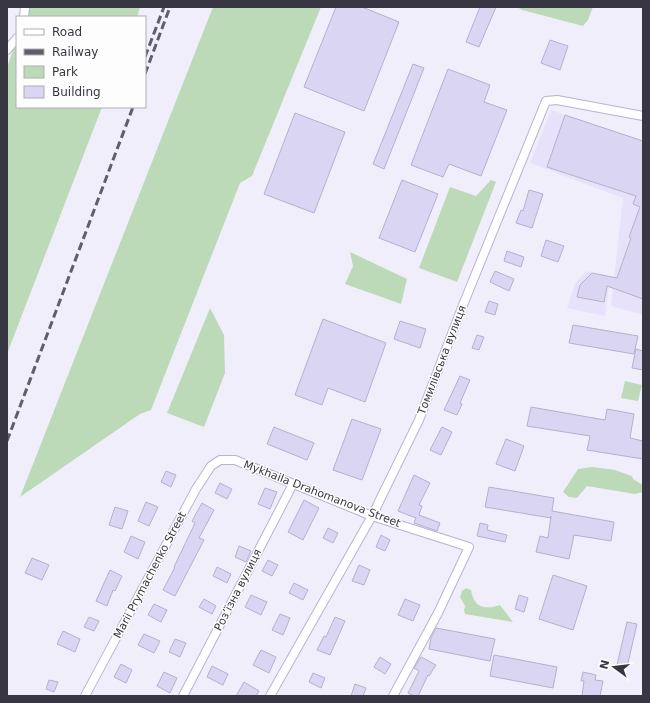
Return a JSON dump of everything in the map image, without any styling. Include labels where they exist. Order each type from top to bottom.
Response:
[{"type":"street","points":[[7,50],[16,39]]},
{"type":"street","name":"Томилівська вулиця","points":[[270,696],[372,516],[419,420],[463,305],[546,101],[557,100],[643,116]]},
{"type":"street","name":"Mykhaila Drahomanova Street","points":[[220,460],[235,460],[372,516],[469,547],[438,613],[393,696]]},
{"type":"street","name":"Marii Prymachenko Street","points":[[85,696],[196,489],[211,466],[220,460]]},
{"type":"street","name":"Розʼїзна вулиця","points":[[183,696],[293,484]]},
{"type":"shaded area","points":[[551,110],[643,141],[643,315],[611,306],[623,198],[530,163]]},
{"type":"shaded area","points":[[586,271],[610,277],[605,316],[567,308],[575,284]]},
{"type":"green space","points":[[29,7],[140,7],[137,16],[25,16]]},
{"type":"green space","points":[[213,7],[321,7],[252,176],[240,183],[151,410],[140,414],[20,497]]},
{"type":"green space","points":[[517,7],[593,7],[588,20],[583,26],[522,10]]},
{"type":"green space","points":[[16,43],[16,108],[102,108],[7,354],[7,67]]},
{"type":"green space","points":[[491,180],[496,182],[457,282],[419,268],[450,187],[476,196]]},
{"type":"green space","points":[[350,252],[407,279],[401,304],[345,284],[353,266]]},
{"type":"green space","points":[[210,308],[224,335],[225,373],[204,427],[167,413]]},
{"type":"green space","points":[[625,381],[642,385],[638,401],[621,398]]},
{"type":"green space","points":[[592,467],[615,470],[632,476],[633,479],[643,485],[643,492],[635,494],[587,486],[577,498],[569,497],[563,492],[578,469]]},
{"type":"green space","points":[[466,588],[471,590],[475,601],[481,606],[495,607],[500,605],[513,622],[465,614],[465,606],[460,597],[462,591]]},
{"type":"building","points":[[336,7],[362,7],[399,22],[364,111],[304,87]]},
{"type":"building","points":[[480,7],[496,7],[479,47],[466,42]]},
{"type":"building","points":[[550,40],[568,46],[560,70],[541,63]]},
{"type":"building","points":[[413,64],[424,68],[384,169],[373,164]]},
{"type":"building","points":[[448,69],[490,85],[484,102],[507,110],[481,176],[449,164],[443,177],[411,165]]},
{"type":"building","points":[[295,113],[345,132],[314,213],[264,194]]},
{"type":"building","points":[[565,115],[643,141],[643,299],[607,286],[604,302],[577,297],[580,285],[592,273],[617,278],[631,238],[629,237],[640,207],[633,204],[636,196],[547,167]]},
{"type":"building","points":[[402,180],[438,194],[415,252],[379,238]]},
{"type":"building","points":[[529,190],[543,194],[532,228],[516,223],[521,210],[523,211]]},
{"type":"building","points":[[546,240],[564,246],[558,262],[541,256]]},
{"type":"building","points":[[507,251],[524,257],[521,267],[504,261]]},
{"type":"building","points":[[495,271],[514,279],[509,291],[490,282]]},
{"type":"building","points":[[489,301],[498,304],[495,315],[485,312]]},
{"type":"building","points":[[323,319],[386,343],[365,402],[328,388],[322,405],[295,395]]},
{"type":"building","points":[[400,321],[426,329],[420,348],[394,339]]},
{"type":"building","points":[[573,325],[638,336],[634,354],[569,343]]},
{"type":"building","points":[[477,335],[484,337],[479,350],[472,348]]},
{"type":"building","points":[[636,349],[643,351],[643,370],[632,368]]},
{"type":"building","points":[[460,376],[470,380],[460,403],[462,404],[457,415],[444,410]]},
{"type":"building","points":[[531,407],[605,420],[607,409],[634,414],[630,438],[643,441],[643,459],[587,450],[590,436],[527,426]]},
{"type":"building","points":[[352,419],[381,429],[362,480],[333,470]]},
{"type":"building","points":[[274,427],[314,443],[307,460],[267,444]]},
{"type":"building","points":[[442,427],[452,432],[441,455],[430,450]]},
{"type":"building","points":[[506,439],[524,446],[515,471],[496,464]]},
{"type":"building","points":[[166,471],[176,475],[171,487],[161,482]]},
{"type":"building","points":[[414,475],[430,483],[419,505],[422,506],[419,515],[440,523],[437,531],[414,523],[416,518],[398,511]]},
{"type":"building","points":[[220,483],[232,489],[227,499],[215,493]]},
{"type":"building","points":[[489,487],[554,498],[552,511],[614,522],[611,541],[574,535],[569,559],[536,552],[540,536],[548,538],[551,518],[485,507]]},
{"type":"building","points":[[265,488],[277,492],[270,509],[258,504]]},
{"type":"building","points":[[304,500],[319,508],[303,540],[288,532]]},
{"type":"building","points":[[146,502],[158,507],[149,526],[138,521]]},
{"type":"building","points":[[202,503],[214,510],[199,538],[204,540],[175,596],[163,590],[195,523],[192,521]]},
{"type":"building","points":[[115,507],[128,511],[122,529],[109,525]]},
{"type":"building","points":[[480,523],[488,525],[487,530],[507,535],[505,542],[477,536]]},
{"type":"building","points":[[328,528],[338,533],[333,543],[323,538]]},
{"type":"building","points":[[381,535],[390,540],[385,551],[376,547]]},
{"type":"building","points":[[131,536],[145,542],[138,559],[124,552]]},
{"type":"building","points":[[239,546],[251,551],[246,562],[235,557]]},
{"type":"building","points":[[32,558],[49,565],[42,580],[25,573]]},
{"type":"building","points":[[268,560],[278,565],[272,576],[262,571]]},
{"type":"building","points":[[359,565],[370,570],[364,585],[352,581]]},
{"type":"building","points":[[217,567],[231,574],[227,583],[213,576]]},
{"type":"building","points":[[110,570],[122,576],[115,591],[113,590],[107,606],[96,601]]},
{"type":"building","points":[[553,575],[587,586],[573,630],[539,619]]},
{"type":"building","points":[[294,583],[308,590],[303,600],[289,593]]},
{"type":"building","points":[[251,595],[267,602],[261,615],[245,607]]},
{"type":"building","points":[[519,595],[528,598],[524,612],[515,609]]},
{"type":"building","points":[[204,599],[216,606],[212,614],[199,607]]},
{"type":"building","points":[[405,599],[420,605],[413,621],[398,615]]},
{"type":"building","points":[[154,604],[167,610],[161,622],[148,615]]},
{"type":"building","points":[[280,614],[290,618],[283,635],[272,630]]},
{"type":"building","points":[[89,617],[99,621],[94,631],[84,627]]},
{"type":"building","points":[[335,617],[345,621],[330,655],[317,650],[324,636],[326,637]]},
{"type":"building","points":[[627,622],[637,624],[627,667],[617,665]]},
{"type":"building","points":[[436,628],[495,639],[490,661],[429,649],[431,638]]},
{"type":"building","points":[[63,631],[80,639],[75,652],[57,644]]},
{"type":"building","points":[[144,634],[160,641],[154,653],[138,645]]},
{"type":"building","points":[[175,639],[186,643],[180,657],[169,652]]},
{"type":"building","points":[[261,650],[276,657],[269,673],[253,665]]},
{"type":"building","points":[[494,655],[557,667],[553,688],[490,676]]},
{"type":"building","points":[[380,657],[391,664],[385,674],[374,667]]},
{"type":"building","points":[[421,657],[436,665],[429,676],[428,675],[418,696],[414,696],[408,693],[419,671],[414,668]]},
{"type":"building","points":[[121,664],[132,670],[126,683],[114,677]]},
{"type":"building","points":[[212,666],[228,674],[223,685],[207,677]]},
{"type":"building","points":[[164,672],[177,678],[170,693],[157,686]]},
{"type":"building","points":[[583,672],[596,675],[595,680],[603,681],[600,696],[582,696],[584,681],[581,681]]},
{"type":"building","points":[[313,673],[325,678],[321,688],[309,682]]},
{"type":"building","points":[[49,680],[58,682],[54,692],[46,689]]},
{"type":"building","points":[[244,682],[259,691],[256,696],[236,696]]},
{"type":"building","points":[[355,684],[366,688],[363,696],[351,696]]},
{"type":"railway","points":[[146,54],[164,7]]},
{"type":"railway","points":[[146,71],[170,7]]},
{"type":"railway","points":[[7,441],[133,108]]}]
